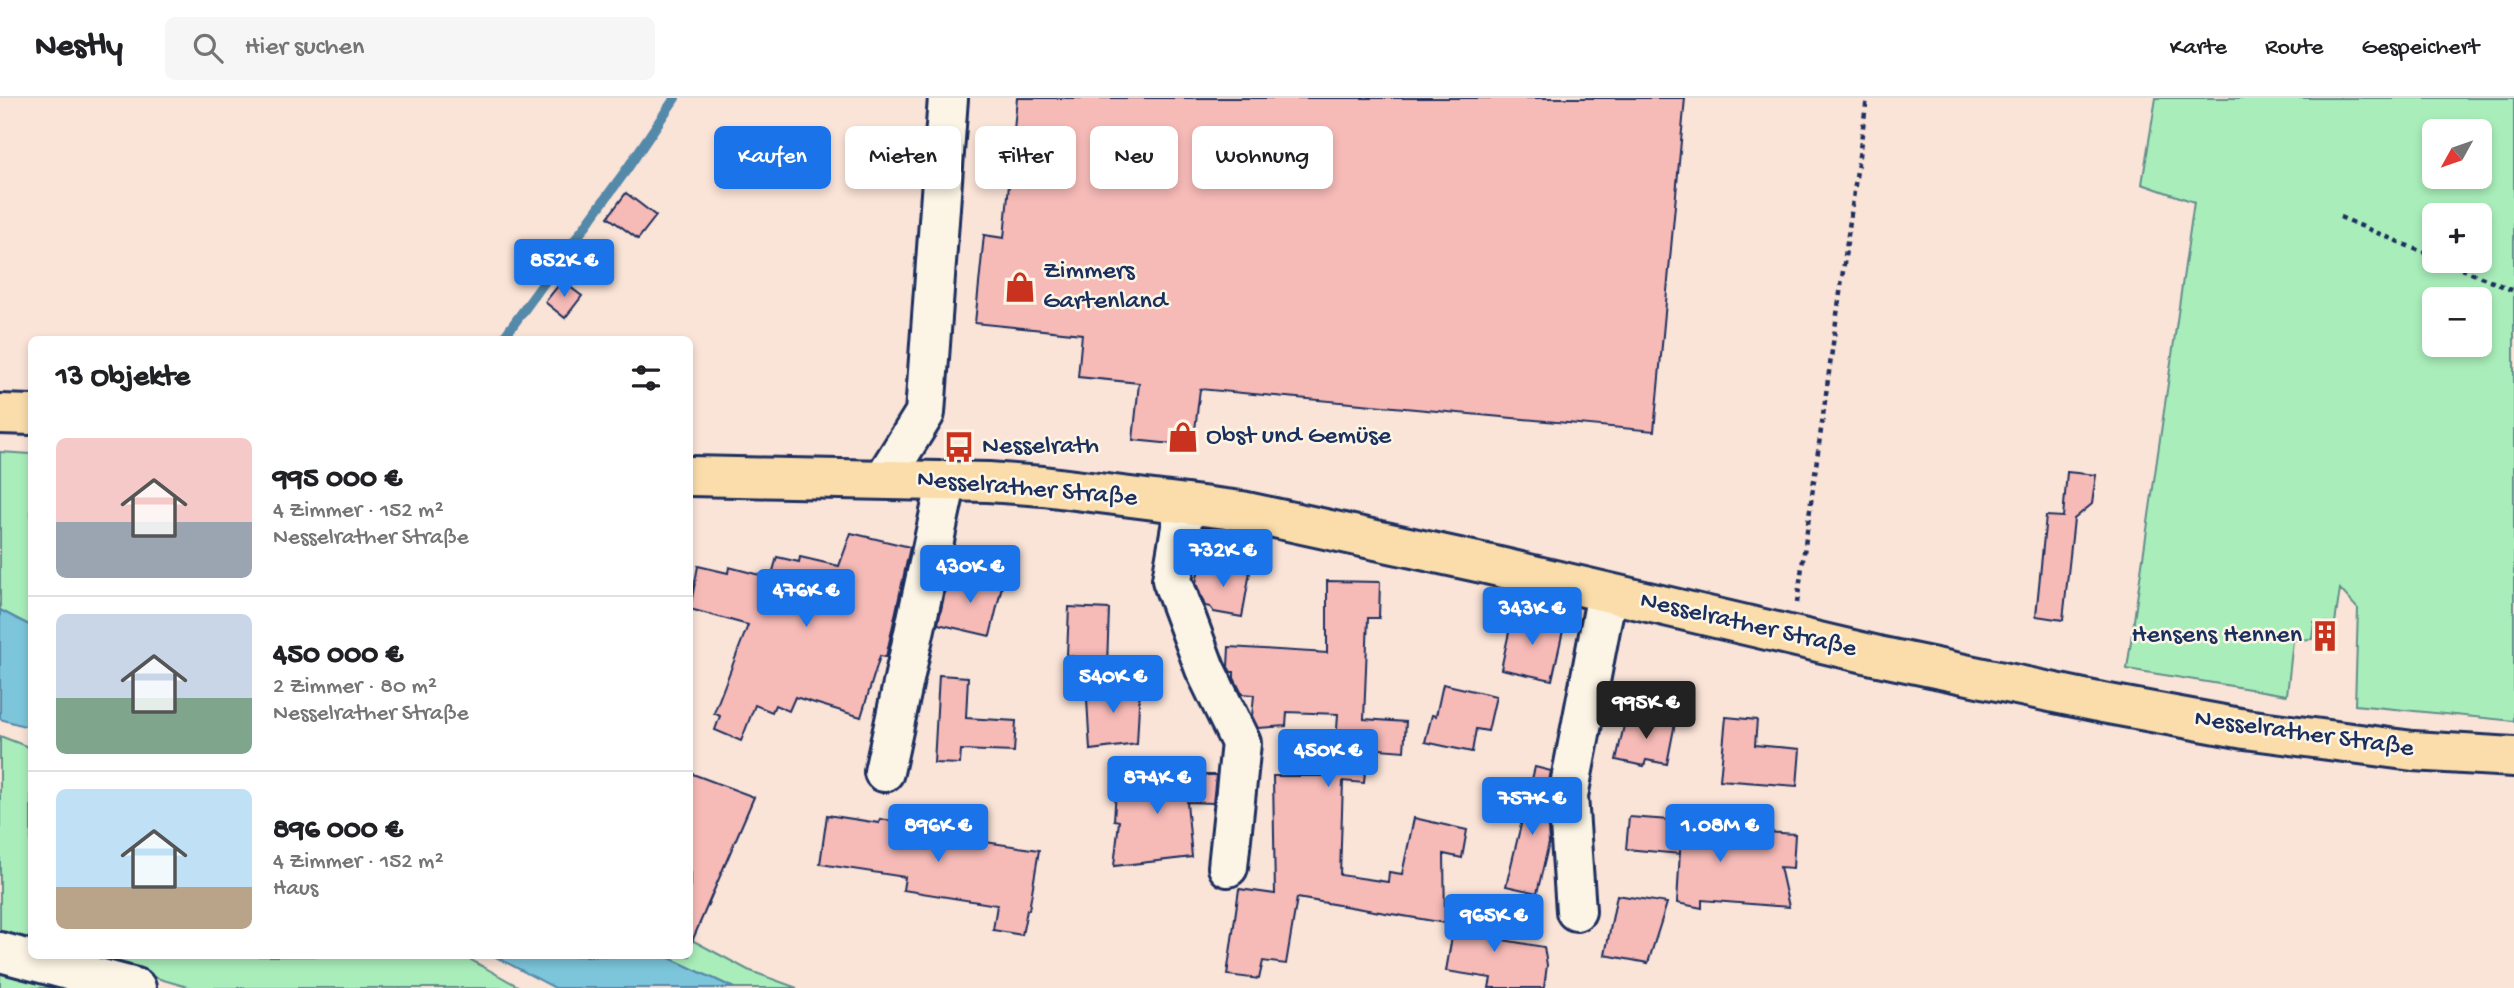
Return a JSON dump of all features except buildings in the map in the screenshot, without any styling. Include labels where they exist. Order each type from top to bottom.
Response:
[{"type":"main road","points":[[0,414],[28,415]]},
{"type":"main road","name":"Nesselrather Straße","points":[[693,485],[884,479],[947,480],[1043,486],[1185,504],[1269,517],[1878,656],[2245,729],[2413,751],[2514,757]]},
{"type":"street","points":[[884,479],[925,413],[948,98]]},
{"type":"street","points":[[884,772],[947,480]]},
{"type":"street","points":[[1185,504],[1172,580],[1205,669],[1241,743],[1228,867]]},
{"type":"street","points":[[1576,911],[1569,796],[1607,593]]},
{"type":"street","points":[[0,952],[136,988]]},
{"type":"path","points":[[1796,607],[1867,98]]},
{"type":"path","points":[[2340,217],[2422,252]]},
{"type":"path","points":[[2472,273],[2514,290]]},
{"type":"green space","points":[[2156,98],[2514,98],[2514,721],[2355,705],[2358,609],[2340,589],[2335,623],[2314,622],[2312,639],[2293,640],[2287,695],[2127,669],[2194,202],[2142,184]]},
{"type":"green space","points":[[0,452],[28,454],[28,624],[0,610]]},
{"type":"green space","points":[[0,736],[28,747],[28,940],[0,932]]},
{"type":"green space","points":[[693,941],[748,970],[797,988],[734,988],[671,959],[693,959]]},
{"type":"green space","points":[[90,959],[469,959],[521,988],[191,988]]},
{"type":"green space","points":[[0,970],[60,988],[0,988]]},
{"type":"water","points":[[0,610],[28,624],[28,727],[0,719]]},
{"type":"water","points":[[500,959],[671,959],[734,988],[555,988]]},
{"type":"waterway","points":[[505,336],[627,169],[675,98]]},
{"type":"place","name":"Zimmers Gartenland","points":[[1020,287]]},
{"type":"place","name":"Obst und Gemüse","points":[[1183,437]]},
{"type":"place","name":"Nesselrath","points":[[959,447]]},
{"type":"place","name":"Hensens Hennen","points":[[2325,636]]}]
